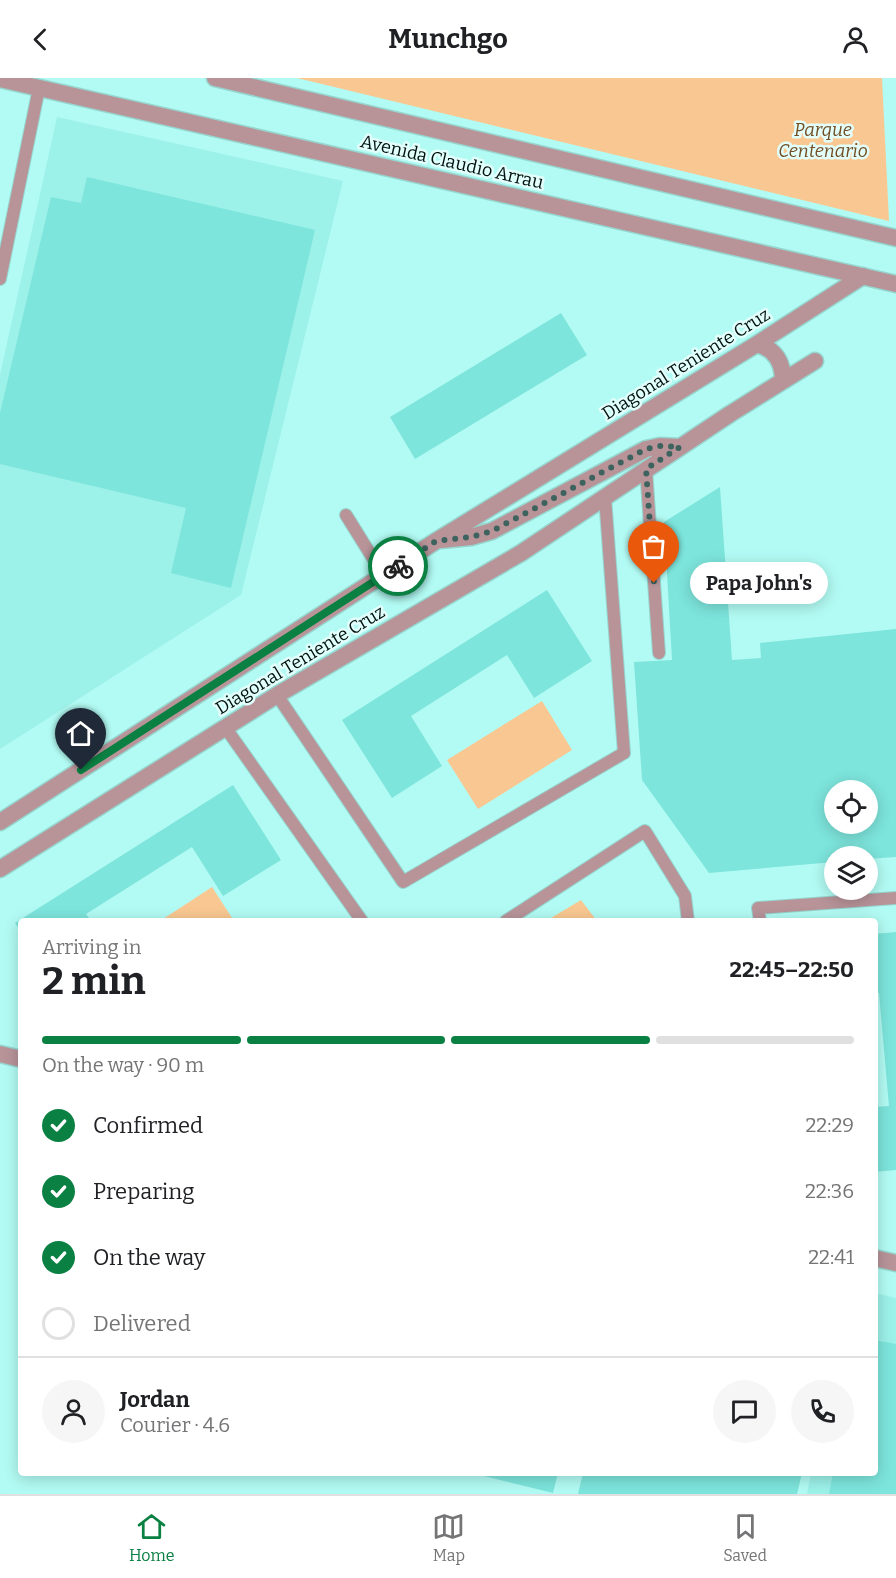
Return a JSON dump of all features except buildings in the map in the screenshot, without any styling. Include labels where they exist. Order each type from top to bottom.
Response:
[{"type":"street","name":"Avenida Claudio Arrau","points":[[214,78],[896,238]]},
{"type":"street","name":"Avenida Claudio Arrau","points":[[0,79],[896,284]]},
{"type":"street","name":"Diagonal Teniente Cruz","points":[[0,822],[436,541],[757,344],[863,276]]},
{"type":"street","points":[[757,344],[765,346],[777,357],[783,373],[783,381]]},
{"type":"street","name":"Diagonal Teniente Cruz","points":[[0,869],[277,695],[521,553],[646,469],[815,361]]},
{"type":"street","name":"Diagonal Teniente Cruz","points":[[436,541],[471,537],[492,531],[646,449],[660,446],[680,447]]},
{"type":"street","points":[[0,1054],[18,1058]]},
{"type":"street","points":[[878,1259],[896,1263]]},
{"type":"lane","points":[[0,279],[39,88]]},
{"type":"lane","points":[[646,469],[659,653]]},
{"type":"lane","points":[[277,695],[402,882],[624,753],[605,497]]},
{"type":"lane","points":[[346,515],[384,576]]},
{"type":"lane","points":[[225,727],[360,918]]},
{"type":"lane","points":[[511,918],[645,831],[685,896],[688,918]]},
{"type":"lane","points":[[759,918],[758,908],[896,898]]},
{"type":"shaded area","points":[[57,117],[343,181],[241,595],[0,749],[0,375]]},
{"type":"shaded area","points":[[878,1294],[896,1298],[896,1494],[807,1494],[810,1476],[878,1476]]},
{"type":"green space","name":"Parque Centenario","points":[[297,78],[882,78],[889,221]]},
{"type":"green space","points":[[542,701],[572,750],[478,809],[447,760]]},
{"type":"green space","points":[[212,887],[232,918],[165,918]]},
{"type":"green space","points":[[581,900],[595,918],[551,918]]},
{"type":"way so far","points":[[398,566],[436,541],[471,537],[492,531],[646,449],[660,446],[680,447],[646,469],[654,583]]},
{"type":"place","name":"Papa John's","points":[[654,583]]},
{"type":"route","points":[[81,770],[398,566]]}]
